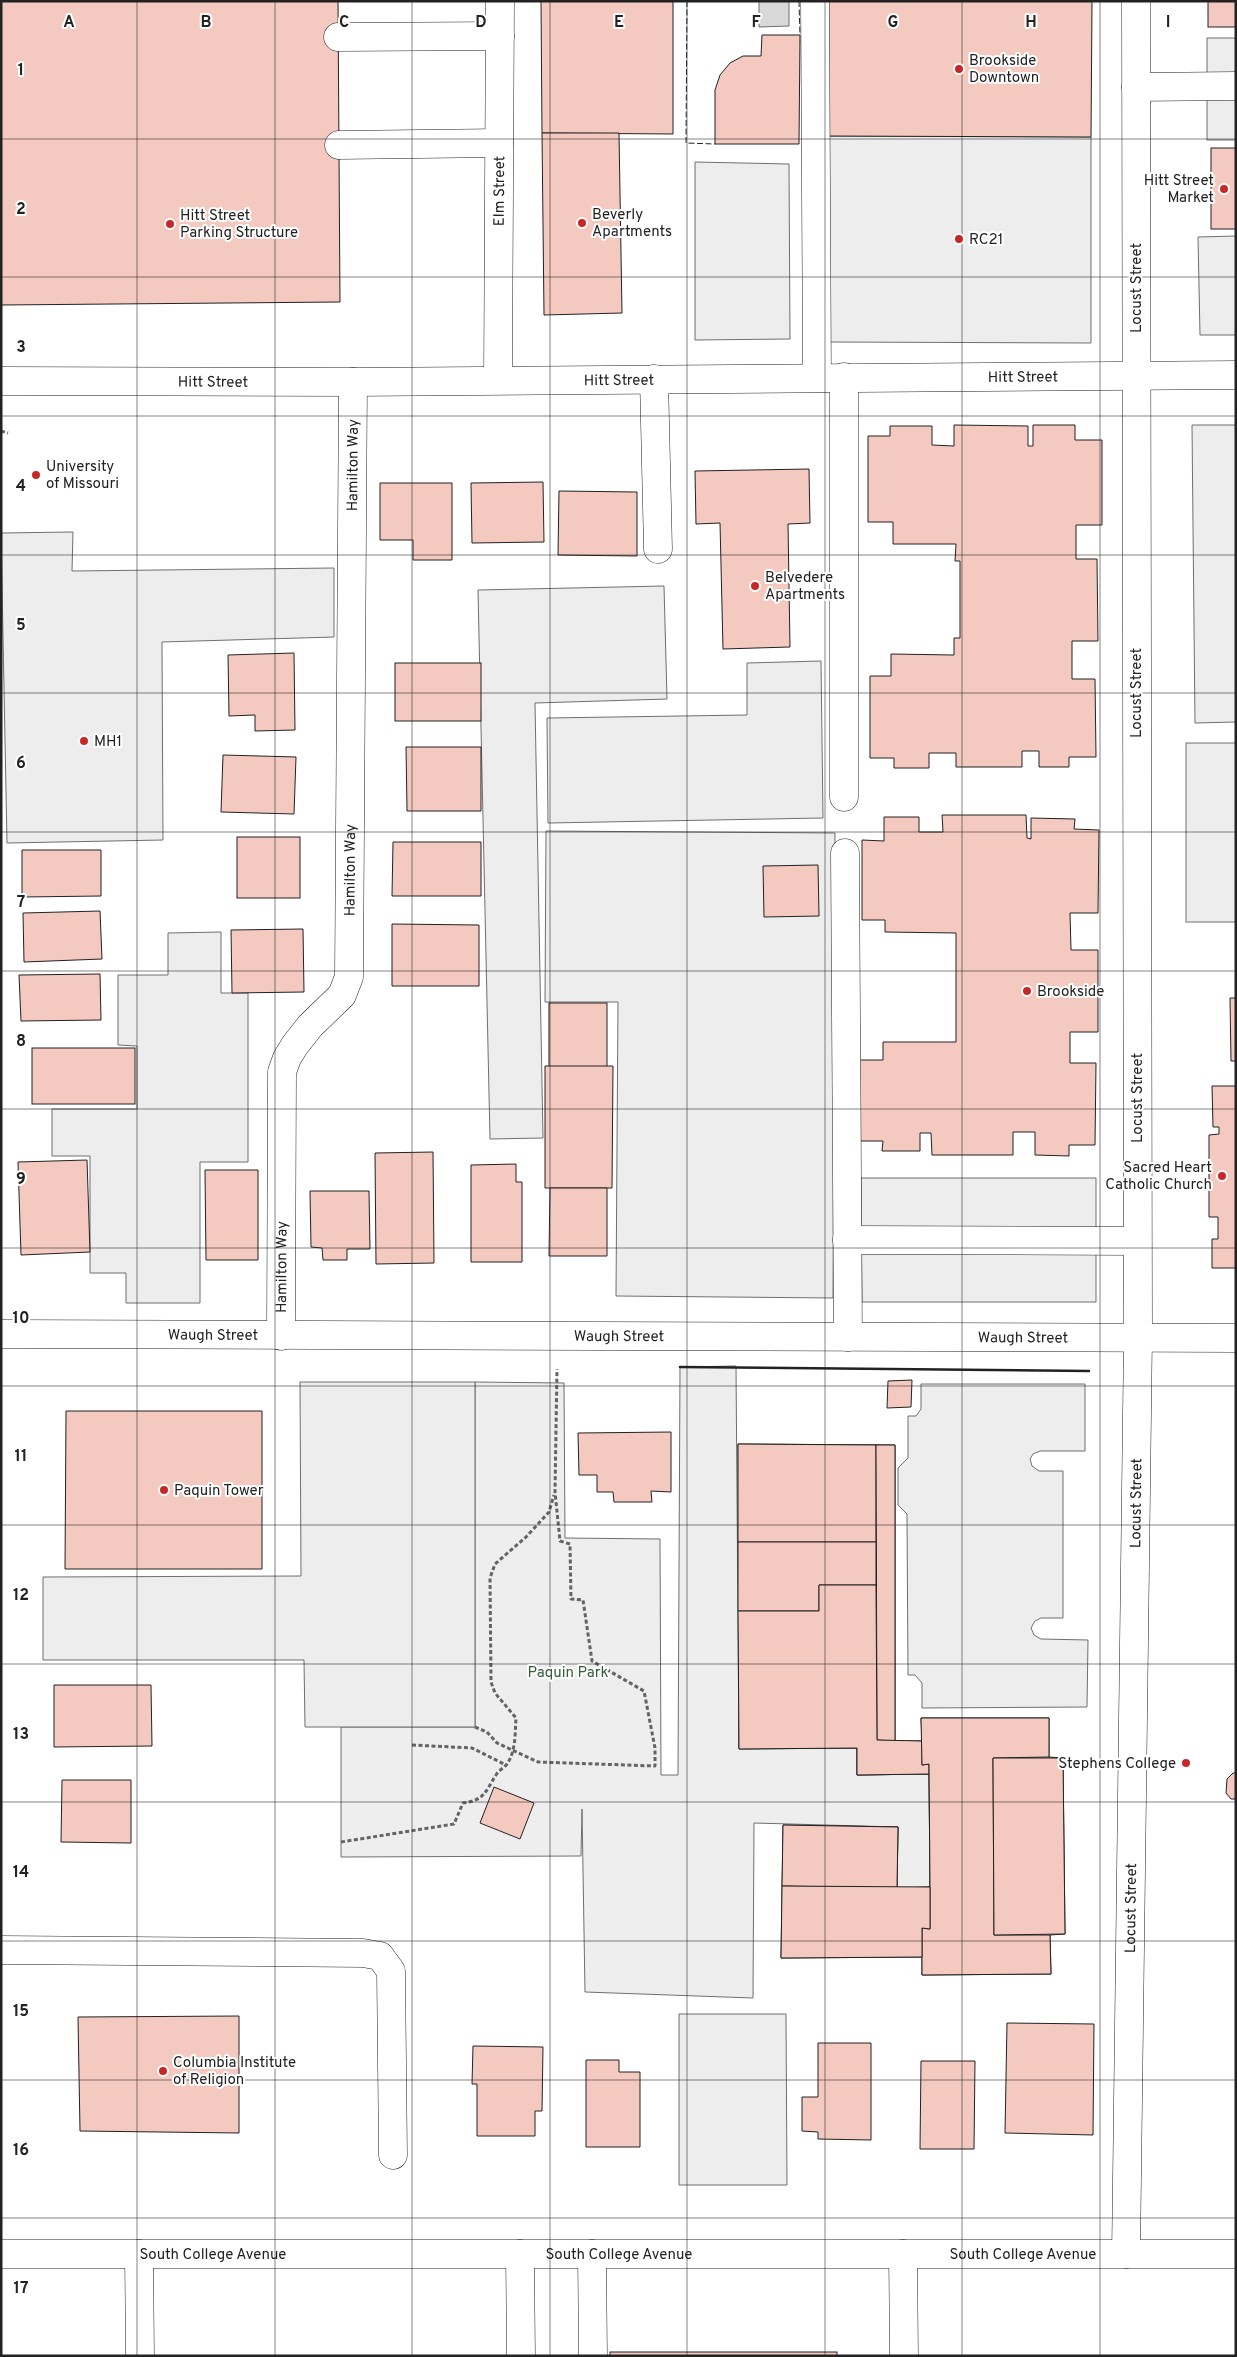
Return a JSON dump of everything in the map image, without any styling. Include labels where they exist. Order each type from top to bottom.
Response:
[{"type":"street","name":"Elm Street","points":[[498,380],[500,1]]},
{"type":"street","points":[[815,1],[817,377]]},
{"type":"street","name":"Locust Street","points":[[1126,2254],[1138,1338],[1136,1]]},
{"type":"street","points":[[338,37],[500,36]]},
{"type":"street","points":[[1136,87],[1236,86]]},
{"type":"street","points":[[338,145],[499,143]]},
{"type":"street","name":"Hitt Street","points":[[1,381],[353,382],[1236,375]]},
{"type":"street","points":[[844,377],[844,797]]},
{"type":"street","points":[[654,379],[658,549]]},
{"type":"street","name":"Hamilton Way","points":[[281,1336],[282,1072],[287,1058],[295,1045],[310,1026],[342,995],[349,977],[353,382]]},
{"type":"street","points":[[844,853],[848,1337]]},
{"type":"street","points":[[847,1240],[1137,1241]]},
{"type":"street","name":"Waugh Street","points":[[1,1334],[1236,1338]]},
{"type":"street","points":[[1,1950],[363,1952],[380,1956],[391,1971],[393,2155]]},
{"type":"street","name":"South College Avenue","points":[[1,2254],[1236,2254]]},
{"type":"street","points":[[139,2254],[140,2356]]},
{"type":"street","points":[[520,2254],[521,2356]]},
{"type":"street","points":[[592,2254],[593,2356]]},
{"type":"street","points":[[903,2254],[904,2356]]},
{"type":"path","points":[[1,431],[8,433]]},
{"type":"path","points":[[475,1727],[487,1732],[497,1743],[538,1762],[548,1764],[655,1766],[654,1748],[644,1691],[592,1661],[583,1600],[571,1599],[570,1544],[560,1541],[555,1492],[557,1336]]},
{"type":"path","points":[[341,1842],[454,1824],[463,1803],[476,1801],[491,1786],[497,1773],[506,1765],[514,1752],[516,1718],[495,1693],[491,1682],[490,1578],[495,1564],[526,1537],[549,1512],[555,1492]]},
{"type":"path","points":[[412,1746],[472,1748],[506,1765]]},
{"type":"green space","name":"Paquin Park","points":[[736,1366],[739,1748],[857,1748],[857,1775],[929,1774],[930,1887],[897,1888],[898,1827],[754,1823],[753,1998],[585,1992],[582,1809],[581,1856],[341,1857],[341,1727],[475,1727],[475,1382],[564,1383],[565,1538],[660,1539],[661,1775],[678,1775],[680,1367]]},
{"type":"shaded area","points":[[759,1],[789,1],[789,26],[759,27]]},
{"type":"shaded area","points":[[1207,38],[1236,38],[1236,140],[1207,140]]},
{"type":"shaded area","name":"RC21","points":[[827,136],[1091,137],[1091,343],[828,342]]},
{"type":"shaded area","points":[[695,162],[789,164],[790,339],[695,340]]},
{"type":"shaded area","points":[[1236,236],[1236,335],[1200,335],[1198,237]]},
{"type":"shaded area","points":[[1192,425],[1236,425],[1236,722],[1195,723]]},
{"type":"shaded area","name":"MH1","points":[[73,532],[72,571],[334,568],[334,637],[162,642],[163,840],[7,843],[1,533]]},
{"type":"shaded area","points":[[664,586],[667,699],[535,703],[543,1138],[490,1139],[478,590]]},
{"type":"shaded area","points":[[821,661],[823,818],[548,823],[547,718],[747,715],[747,663]]},
{"type":"shaded area","points":[[1186,743],[1236,743],[1236,922],[1186,922]]},
{"type":"shaded area","points":[[546,831],[835,833],[833,1298],[616,1296],[618,1002],[545,1002]]},
{"type":"shaded area","points":[[221,932],[221,993],[248,993],[248,1162],[200,1162],[200,1303],[126,1303],[126,1273],[90,1273],[90,1156],[52,1156],[52,1109],[137,1109],[137,1046],[118,1045],[118,975],[168,975],[168,933]]},
{"type":"shaded area","points":[[861,1178],[1096,1178],[1096,1302],[862,1302]]},
{"type":"shaded area","points":[[300,1382],[475,1382],[475,1727],[305,1727],[304,1660],[43,1660],[43,1577],[301,1576]]},
{"type":"shaded area","points":[[921,1384],[1085,1384],[1085,1451],[1040,1451],[1033,1454],[1030,1459],[1032,1466],[1039,1471],[1063,1471],[1063,1618],[1041,1618],[1035,1621],[1031,1628],[1034,1635],[1041,1639],[1088,1640],[1087,1707],[922,1708],[922,1683],[915,1675],[908,1675],[907,1514],[898,1505],[898,1468],[908,1458],[908,1416],[916,1416],[921,1409]]},
{"type":"shaded area","points":[[679,2014],[786,2014],[787,2185],[679,2185]]},
{"type":"building","name":"Hitt Street Parking Structure","points":[[1,1],[338,1],[340,302],[1,305]]},
{"type":"building","points":[[541,1],[673,1],[673,134],[542,133]]},
{"type":"building","name":"Brookside Downtown","points":[[827,1],[1092,1],[1091,137],[827,136]]},
{"type":"building","points":[[1208,1],[1236,1],[1236,27],[1208,27]]},
{"type":"building","points":[[762,35],[800,35],[799,144],[715,144],[715,90],[720,75],[730,63],[743,56],[761,56]]},
{"type":"building","name":"Beverly Apartments","points":[[542,133],[619,133],[622,313],[544,315]]},
{"type":"building","name":"Hitt Street Market","points":[[1211,148],[1236,148],[1236,229],[1211,229]]},
{"type":"building","points":[[954,425],[1028,426],[1028,446],[1033,446],[1033,425],[1075,425],[1075,440],[1102,440],[1102,525],[1076,525],[1076,559],[1097,559],[1098,641],[1072,641],[1072,679],[1095,679],[1096,757],[1069,757],[1069,767],[1039,767],[1039,751],[1022,751],[1022,767],[956,767],[956,753],[929,753],[929,768],[894,768],[894,758],[870,758],[870,676],[891,676],[891,654],[954,655],[954,638],[960,638],[960,561],[955,561],[956,544],[893,544],[893,522],[868,522],[868,436],[890,436],[890,426],[932,426],[932,445],[954,446]]},
{"type":"building","name":"Belvedere Apartments","points":[[809,469],[810,523],[788,524],[790,647],[723,649],[720,523],[696,524],[695,471]]},
{"type":"building","points":[[543,482],[544,542],[472,543],[471,483]]},
{"type":"building","points":[[380,483],[452,483],[452,560],[413,560],[413,540],[380,540]]},
{"type":"building","points":[[559,491],[637,492],[637,556],[558,555]]},
{"type":"building","points":[[294,653],[295,730],[255,731],[255,715],[229,716],[228,655]]},
{"type":"building","points":[[395,663],[481,663],[481,721],[395,721]]},
{"type":"building","points":[[406,747],[481,747],[481,811],[407,811]]},
{"type":"building","points":[[223,755],[296,757],[294,814],[221,812]]},
{"type":"building","name":"Brookside","points":[[942,815],[1026,815],[1027,838],[1031,839],[1031,818],[1075,819],[1074,829],[1099,830],[1098,913],[1070,913],[1071,950],[1098,950],[1098,1032],[1070,1032],[1070,1063],[1096,1063],[1095,1145],[1069,1145],[1069,1156],[1035,1155],[1035,1132],[1013,1132],[1013,1155],[932,1155],[931,1133],[920,1133],[920,1151],[882,1151],[883,1141],[857,1141],[857,1060],[883,1060],[883,1042],[956,1042],[956,933],[885,932],[885,920],[862,920],[862,840],[884,841],[884,817],[919,817],[919,832],[943,832]]},
{"type":"building","points":[[237,837],[300,837],[300,898],[237,898]]},
{"type":"building","points":[[393,842],[481,842],[481,896],[392,896]]},
{"type":"building","points":[[22,850],[101,850],[101,896],[22,897]]},
{"type":"building","points":[[818,865],[819,916],[764,917],[763,866]]},
{"type":"building","points":[[100,911],[102,959],[24,962],[23,913]]},
{"type":"building","points":[[392,924],[479,925],[479,986],[392,986]]},
{"type":"building","points":[[303,929],[304,992],[232,993],[231,930]]},
{"type":"building","points":[[100,974],[101,1020],[21,1021],[19,975]]},
{"type":"building","points":[[1230,998],[1236,998],[1236,1061],[1231,1061]]},
{"type":"building","points":[[549,1003],[607,1003],[607,1067],[549,1067]]},
{"type":"building","points":[[32,1048],[135,1048],[135,1104],[32,1104]]},
{"type":"building","points":[[545,1066],[613,1066],[612,1188],[545,1188]]},
{"type":"building","name":"Sacred Heart Catholic Church","points":[[1212,1086],[1236,1086],[1236,1268],[1212,1268],[1212,1239],[1218,1239],[1218,1217],[1209,1217],[1209,1135],[1219,1134],[1219,1127],[1213,1127]]},
{"type":"building","points":[[433,1152],[434,1263],[376,1264],[375,1153]]},
{"type":"building","points":[[87,1160],[90,1252],[21,1255],[18,1162]]},
{"type":"building","points":[[516,1164],[516,1182],[522,1182],[522,1262],[471,1262],[471,1165]]},
{"type":"building","points":[[205,1170],[258,1170],[258,1260],[206,1260]]},
{"type":"building","points":[[550,1188],[607,1188],[607,1256],[549,1256]]},
{"type":"building","points":[[310,1191],[369,1191],[370,1249],[347,1249],[347,1260],[323,1260],[322,1248],[311,1247]]},
{"type":"building","points":[[912,1380],[911,1407],[887,1408],[888,1381]]},
{"type":"building","name":"Paquin Tower","points":[[66,1411],[262,1411],[262,1569],[65,1569]]},
{"type":"building","points":[[671,1432],[671,1492],[651,1491],[652,1502],[614,1502],[613,1492],[597,1492],[597,1475],[579,1475],[578,1433]]},
{"type":"building","points":[[738,1444],[895,1445],[895,1741],[922,1741],[921,1718],[1049,1718],[1049,1757],[1063,1758],[1065,1934],[1050,1935],[1051,1974],[922,1975],[922,1957],[781,1958],[783,1825],[898,1827],[897,1888],[930,1887],[929,1774],[857,1775],[857,1748],[739,1749]],"holes":[[[876,1445],[877,1740],[876,1542]]]},
{"type":"building","points":[[738,1444],[876,1445],[876,1542],[738,1542]]},
{"type":"building","points":[[876,1445],[895,1445],[895,1741],[877,1740]]},
{"type":"building","points":[[738,1542],[876,1542],[876,1585],[819,1585],[819,1611],[738,1611]]},
{"type":"building","points":[[819,1585],[876,1585],[877,1740],[922,1741],[922,1765],[929,1764],[929,1774],[857,1775],[857,1748],[739,1749],[738,1611],[819,1611]]},
{"type":"building","points":[[54,1685],[151,1685],[152,1746],[54,1747]]},
{"type":"building","points":[[921,1718],[1049,1718],[1049,1757],[993,1758],[994,1935],[1050,1935],[1051,1974],[922,1975],[922,1928],[930,1929],[930,1887],[929,1764],[922,1765]]},
{"type":"building","points":[[993,1758],[1063,1758],[1065,1934],[994,1935]]},
{"type":"building","points":[[1233,1773],[1236,1773],[1236,1799],[1231,1799],[1226,1793],[1227,1779]]},
{"type":"building","points":[[62,1780],[131,1780],[131,1843],[61,1842]]},
{"type":"building","points":[[494,1787],[534,1803],[520,1839],[480,1823]]},
{"type":"building","points":[[783,1825],[898,1827],[897,1888],[782,1886]]},
{"type":"building","points":[[782,1886],[930,1887],[930,1929],[922,1928],[922,1957],[781,1958]]},
{"type":"building","points":[[239,2016],[239,2133],[80,2131],[78,2017]]},
{"type":"building","points":[[1007,2023],[1094,2024],[1093,2135],[1005,2133]]},
{"type":"building","points":[[818,2043],[871,2043],[871,2140],[818,2139],[818,2132],[802,2131],[802,2097],[818,2097]]},
{"type":"building","points":[[473,2046],[543,2047],[542,2111],[535,2111],[535,2136],[477,2136],[477,2084],[472,2084]]},
{"type":"building","points":[[586,2060],[619,2060],[619,2072],[640,2072],[640,2147],[586,2147]]},
{"type":"building","points":[[921,2061],[975,2061],[974,2149],[920,2149]]},
{"type":"building","points":[[610,2352],[837,2352],[837,2356],[610,2356]]},
{"type":"fence","points":[[687,1],[686,143],[715,144]]},
{"type":"fence","points":[[799,1],[800,35]]},
{"type":"wall","points":[[680,1367],[1089,1371]]},
{"type":"place","name":"Brookside Downtown","points":[[959,69]]},
{"type":"place","name":"Hitt Street Market","points":[[1224,189]]},
{"type":"place","name":"Beverly Apartments","points":[[582,223]]},
{"type":"place","name":"Hitt Street Parking Structure","points":[[170,224]]},
{"type":"place","name":"RC21","points":[[959,239]]},
{"type":"place","name":"University of Missouri","points":[[36,475]]},
{"type":"place","name":"Belvedere Apartments","points":[[755,586]]},
{"type":"place","name":"MH1","points":[[84,741]]},
{"type":"place","name":"Brookside","points":[[1027,991]]},
{"type":"place","name":"Sacred Heart Catholic Church","points":[[1222,1176]]},
{"type":"place","name":"Paquin Tower","points":[[164,1490]]},
{"type":"place","name":"Stephens College","points":[[1186,1763]]},
{"type":"place","name":"Columbia Institute of Religion","points":[[163,2071]]}]
